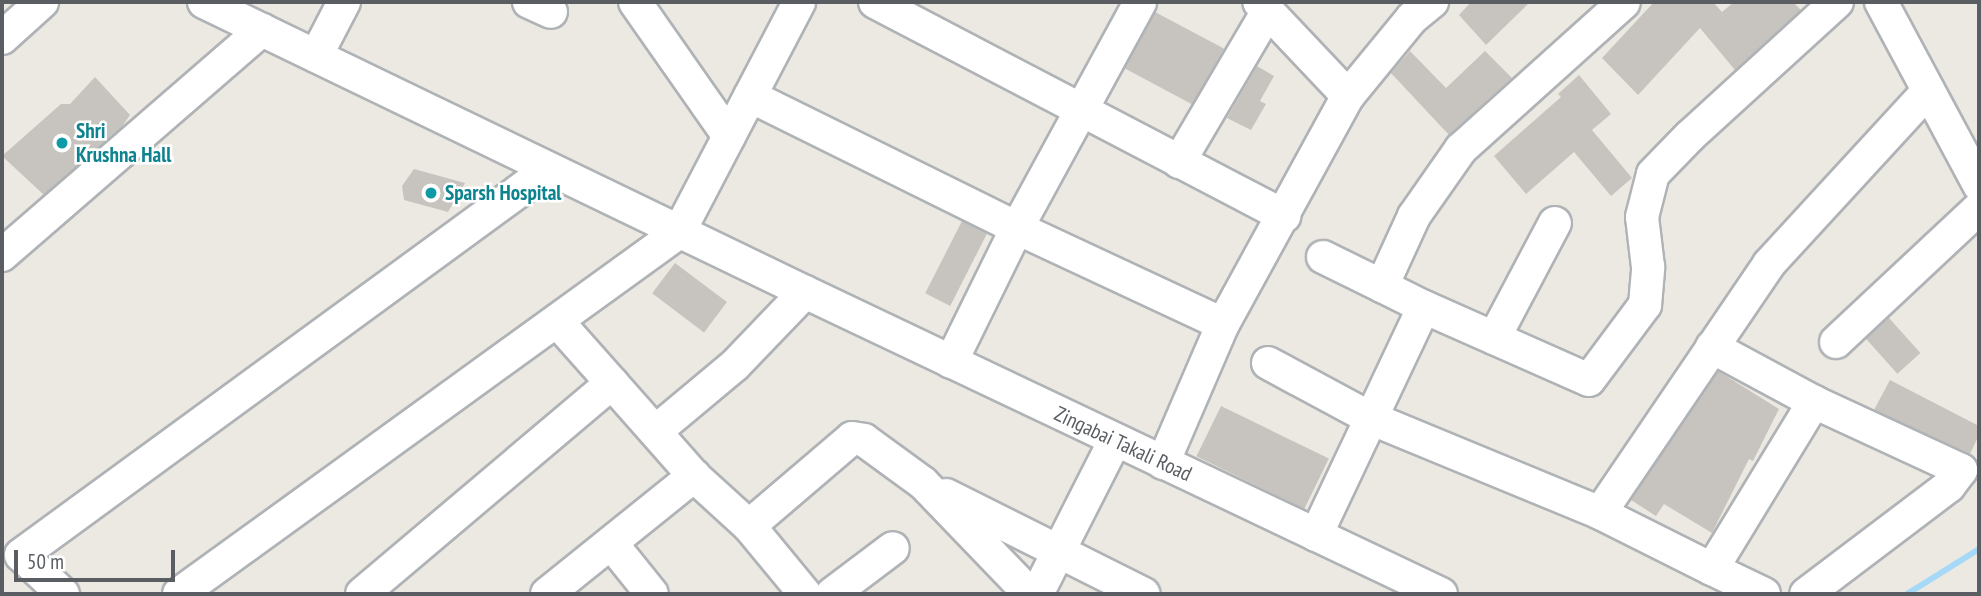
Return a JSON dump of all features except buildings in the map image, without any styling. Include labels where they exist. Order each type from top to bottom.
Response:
[{"type":"street","points":[[2,38],[42,2]]},
{"type":"street","name":"Zingabai Takali Road","points":[[204,2],[679,232],[1441,594]]},
{"type":"street","points":[[316,56],[344,2]]},
{"type":"street","points":[[179,594],[679,232],[799,2]]},
{"type":"street","points":[[875,2],[1284,216]]},
{"type":"street","points":[[1163,463],[1223,324],[1348,96],[1412,18],[1432,2]]},
{"type":"street","points":[[1382,286],[1415,216],[1461,149],[1624,2]]},
{"type":"street","points":[[1323,257],[1424,307],[1589,380],[1645,305],[1648,267],[1642,217],[1653,174],[1690,136],[1837,2]]},
{"type":"street","points":[[1881,2],[1979,185]]},
{"type":"street","points":[[951,362],[1133,4]]},
{"type":"street","points":[[1180,162],[1264,6],[1348,96]]},
{"type":"street","points":[[645,7],[729,136]]},
{"type":"street","points":[[2,255],[262,30]]},
{"type":"street","points":[[1600,513],[1769,264],[1928,91]]},
{"type":"street","points":[[750,96],[1017,228],[1223,324]]},
{"type":"street","points":[[63,594],[12,545],[549,169]]},
{"type":"street","points":[[1836,342],[1979,208]]},
{"type":"street","points":[[1494,338],[1555,223]]},
{"type":"street","points":[[656,431],[735,365],[805,292]]},
{"type":"street","points":[[1316,535],[1424,307]]},
{"type":"street","points":[[557,321],[694,476],[749,526],[805,594]]},
{"type":"street","points":[[1712,347],[1814,402],[1961,470],[1949,486],[1806,594]]},
{"type":"street","points":[[1268,363],[1370,418],[1600,513],[1764,594]]},
{"type":"street","points":[[362,594],[612,383]]},
{"type":"street","points":[[1712,569],[1814,402]]},
{"type":"street","points":[[749,526],[852,438],[863,440],[923,483],[1144,594]]},
{"type":"street","points":[[1037,594],[1115,440]]},
{"type":"street","points":[[547,594],[694,476]]},
{"type":"street","points":[[923,483],[1030,594]]},
{"type":"street","points":[[611,543],[652,594]]},
{"type":"street","points":[[832,594],[893,548]]},
{"type":"waterway","points":[[1907,594],[1979,549]]},
{"type":"place","name":"Shri Krushna Hall","points":[[62,143]]},
{"type":"place","name":"Sparsh Hospital","points":[[431,193]]}]
